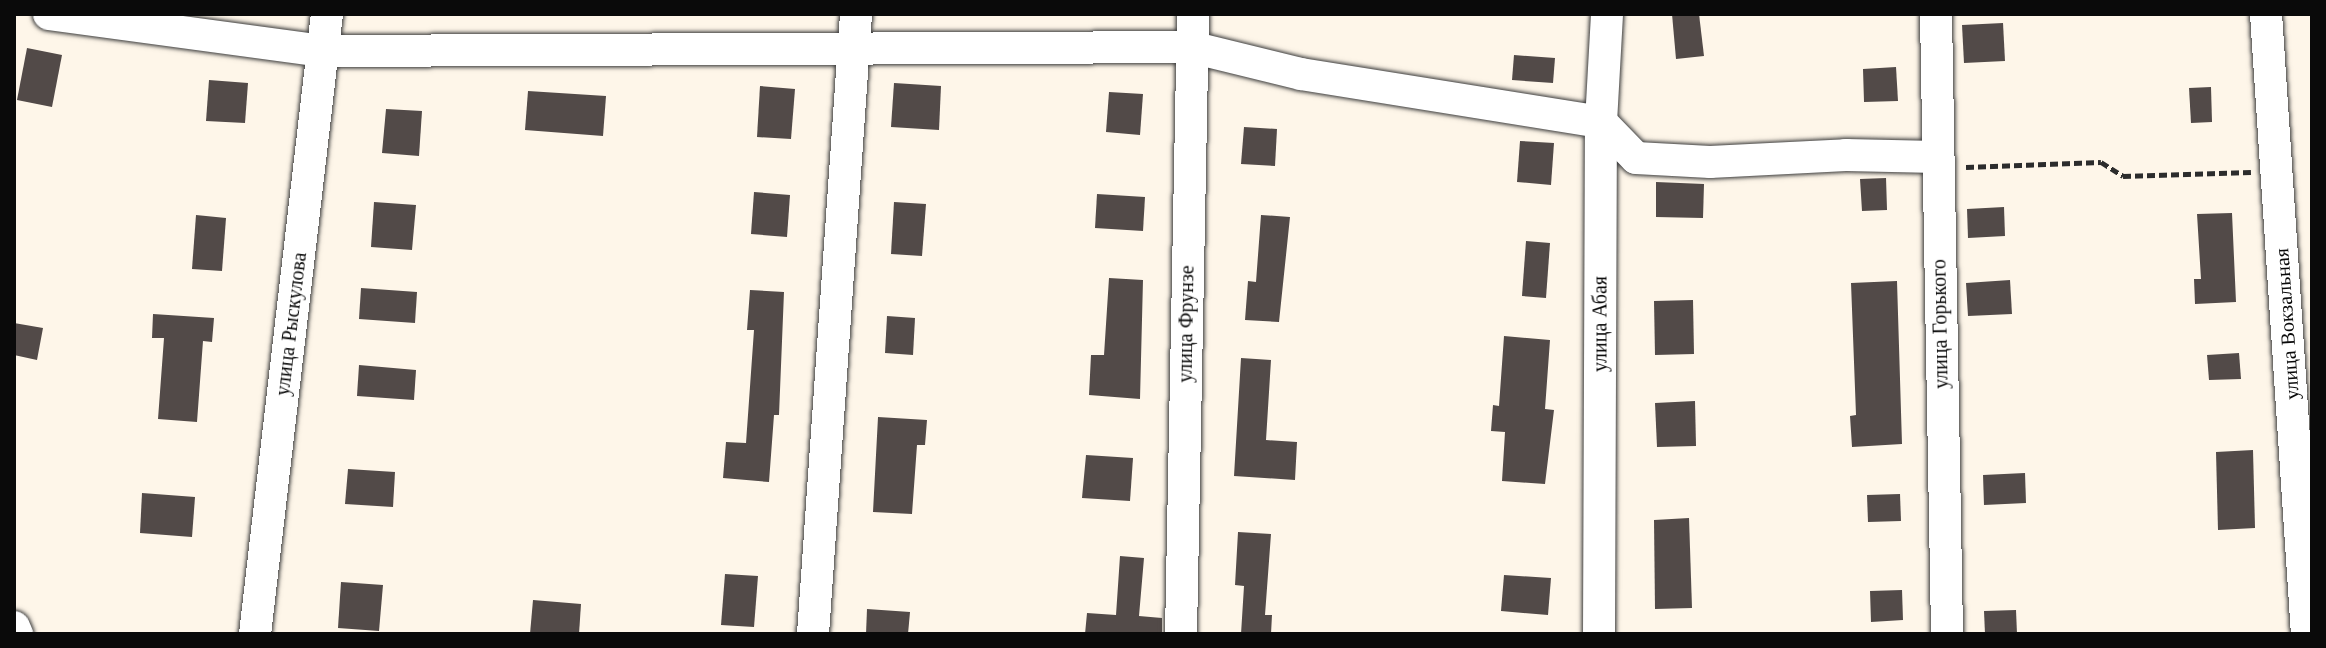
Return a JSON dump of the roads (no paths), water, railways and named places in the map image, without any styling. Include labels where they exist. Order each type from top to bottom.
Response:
[{"type":"street","points":[[49,14],[323,51],[856,30],[1191,47],[1301,74],[1601,122],[1636,158],[1710,162],[1937,163]]},
{"type":"street","name":"улица Рыскулова","points":[[255,634],[327,14]]},
{"type":"street","name":"улица Фрунзе","points":[[1181,634],[1193,14]]},
{"type":"street","name":"улица Абая","points":[[1599,634],[1601,122],[1607,14]]},
{"type":"street","name":"улица Горького","points":[[1936,14],[1947,634]]},
{"type":"street","name":"улица Вокзальная","points":[[2266,14],[2307,634]]},
{"type":"street","points":[[813,634],[856,30]]},
{"type":"street","points":[[14,627],[17,634]]}]
